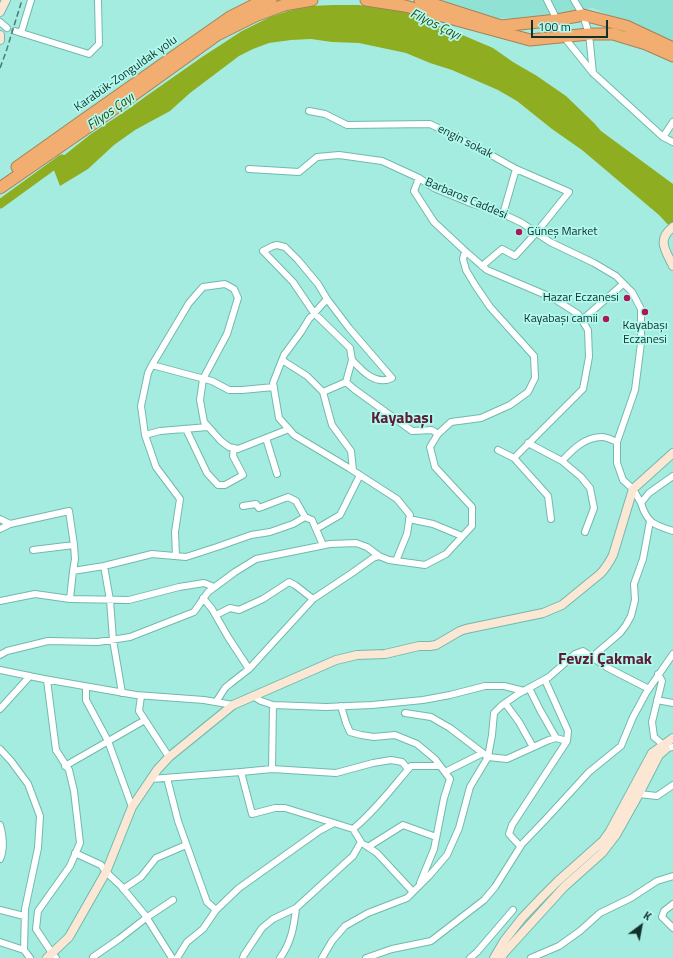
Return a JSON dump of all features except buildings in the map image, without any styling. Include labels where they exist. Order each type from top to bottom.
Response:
[{"type":"highway","name":"Karabük-Zonguldak yolu","points":[[0,179],[230,17],[254,5],[271,0]]},
{"type":"highway","name":"Karabük-Zonguldak yolu","points":[[0,188],[217,35],[255,16],[284,5],[312,0]]},
{"type":"highway","points":[[366,0],[405,6],[530,40],[589,34],[613,34],[646,44],[673,56]]},
{"type":"highway","points":[[420,0],[501,26],[557,20],[583,15],[626,26],[673,48]]},
{"type":"street","points":[[0,12],[6,0]]},
{"type":"street","points":[[31,0],[18,32],[89,54],[99,44],[98,0]]},
{"type":"street","points":[[547,0],[564,37],[593,73],[663,137],[673,142]]},
{"type":"street","points":[[574,0],[583,15],[589,34],[593,73]]},
{"type":"street","points":[[0,22],[7,28]]},
{"type":"street","points":[[0,35],[0,40]]},
{"type":"street","name":"engin sokak","points":[[309,111],[325,114],[347,126],[430,124],[477,147],[516,169],[569,192],[536,233]]},
{"type":"street","points":[[663,137],[673,122]]},
{"type":"street","name":"Barbaros Caddesi","points":[[249,169],[299,172],[317,157],[339,154],[382,161],[419,178],[434,188],[473,204],[497,211],[522,223],[550,242],[594,263],[616,276],[632,292],[641,309],[641,343],[635,390],[617,442],[618,463],[623,480],[633,489],[641,503],[644,513],[650,521]]},
{"type":"street","points":[[503,214],[516,169]]},
{"type":"street","points":[[419,178],[414,191],[434,222],[465,251],[487,270],[553,298],[578,314],[588,330],[589,356],[583,389],[514,458]]},
{"type":"street","points":[[670,229],[664,237],[663,243],[673,266]]},
{"type":"street","points":[[482,266],[502,248],[516,256],[536,233]]},
{"type":"street","points":[[346,382],[352,360],[350,348],[314,313],[293,282],[263,251],[277,245],[285,247],[318,284],[327,299],[359,340],[392,378],[385,381],[374,378],[363,371],[352,360]]},
{"type":"street","points":[[0,655],[7,651],[48,641],[98,642],[130,637],[194,612],[208,592],[256,558],[323,545],[356,543],[368,547],[379,556],[389,560],[425,565],[446,554],[472,526],[472,507],[435,467],[430,447],[438,434],[451,422],[481,418],[510,405],[528,392],[535,378],[534,356],[490,307],[475,285],[466,270],[463,260],[465,251]]},
{"type":"street","points":[[176,556],[175,532],[180,499],[156,467],[145,435],[141,406],[148,374],[152,365],[189,303],[203,287],[225,284],[234,289],[238,298],[227,334],[203,379],[200,400],[204,422],[229,447],[238,449],[288,429]]},
{"type":"street","points":[[582,320],[623,284]]},
{"type":"street","points":[[327,299],[314,313],[284,355],[273,383],[279,418],[294,435],[353,470],[397,499],[410,515],[407,534],[396,561]]},
{"type":"street","points":[[350,348],[359,340]]},
{"type":"street","points":[[282,360],[306,376],[323,392],[332,425],[351,451],[353,470]]},
{"type":"street","points":[[152,365],[212,381],[228,390],[274,387]]},
{"type":"street","points":[[346,382],[412,431],[432,430],[438,434]]},
{"type":"street","points":[[323,392],[346,382]]},
{"type":"street","points":[[145,435],[160,431],[208,427]]},
{"type":"street","points":[[186,428],[207,473],[218,485],[225,485],[243,475],[233,456],[234,448]]},
{"type":"street","points":[[562,461],[576,446],[590,438],[603,437],[617,442]]},
{"type":"street","points":[[266,438],[277,474]]},
{"type":"street","points":[[528,444],[562,461],[581,477],[590,488],[594,508],[585,532]]},
{"type":"street","points":[[498,450],[514,458],[548,496],[552,519]]},
{"type":"street","points":[[47,680],[56,750],[69,770],[74,791],[80,843],[70,866],[38,911],[36,930],[52,956],[69,937],[106,872],[132,807],[157,770],[169,757],[233,705],[336,660],[357,655],[385,654],[419,646],[436,645],[460,631],[517,618],[543,614],[558,607],[600,574],[609,563],[613,555],[633,489],[673,453]]},
{"type":"street","points":[[316,529],[340,515],[360,475]]},
{"type":"street","points":[[641,503],[649,493],[673,476]]},
{"type":"street","points":[[243,506],[256,504],[259,508],[288,497],[296,501],[305,517],[312,520],[323,545]]},
{"type":"street","points":[[0,528],[10,524],[69,511],[75,559],[70,599]]},
{"type":"street","points":[[73,571],[104,566],[152,554],[186,557],[217,548],[251,535],[270,532],[293,524],[305,517]]},
{"type":"street","points":[[0,519],[10,524]]},
{"type":"street","points":[[409,519],[433,524],[462,536]]},
{"type":"street","points":[[592,657],[620,633],[631,616],[635,600],[634,584],[642,559],[650,521],[664,528],[673,530]]},
{"type":"street","points":[[33,550],[74,545]]},
{"type":"street","points":[[216,702],[225,688],[249,669],[313,599],[373,558],[379,556]]},
{"type":"street","points":[[104,566],[110,600],[113,640],[122,693]]},
{"type":"street","points":[[216,615],[230,608],[239,610],[263,599],[289,582],[313,599]]},
{"type":"street","points":[[0,602],[35,594],[70,599],[129,600],[179,587],[204,583],[214,588]]},
{"type":"street","points":[[203,598],[216,615],[228,637],[249,669]]},
{"type":"street","points":[[322,958],[332,941],[345,926],[368,913],[407,898],[429,876],[447,854],[459,828],[470,787],[485,755],[492,735],[494,713],[501,706],[527,689],[545,680],[575,654],[583,651],[608,668],[648,689]]},
{"type":"street","points":[[366,958],[392,949],[431,941],[484,900],[495,887],[520,846],[589,772],[621,746],[632,717],[648,689],[673,654]]},
{"type":"street","points":[[0,670],[47,680],[141,696],[189,699],[233,705]]},
{"type":"street","points":[[658,674],[662,681],[652,722],[654,736],[669,746]]},
{"type":"street","points":[[0,709],[30,676]]},
{"type":"street","points":[[520,846],[509,834],[512,825],[567,741],[568,731],[545,680]]},
{"type":"street","points":[[253,696],[266,704],[326,707],[372,705],[423,700],[485,686],[504,686],[527,689]]},
{"type":"street","points":[[86,687],[86,700],[108,741],[132,807]]},
{"type":"street","points":[[527,689],[556,738]]},
{"type":"street","points":[[141,696],[139,711],[169,757]]},
{"type":"street","points":[[657,700],[673,703]]},
{"type":"street","points":[[505,703],[519,722],[533,747]]},
{"type":"street","points":[[272,769],[273,705]]},
{"type":"street","points":[[341,706],[350,732],[374,737],[394,735],[417,744],[435,759],[450,779],[444,798],[434,849],[419,886]]},
{"type":"street","points":[[405,713],[431,717],[450,728],[485,755],[507,759],[556,738],[567,741]]},
{"type":"street","points":[[66,766],[145,720]]},
{"type":"street","points":[[501,958],[564,887],[602,853],[616,835],[659,754],[669,746],[673,738]]},
{"type":"street","points":[[494,958],[504,941],[542,896],[603,841],[652,753],[669,746]]},
{"type":"street","points":[[0,749],[28,784],[40,816],[38,848],[24,916],[24,950]]},
{"type":"street","points":[[445,772],[485,755]]},
{"type":"street","points":[[151,779],[272,769],[336,774],[374,763],[391,760],[402,762],[408,769]]},
{"type":"street","points":[[353,829],[378,805],[411,766],[440,766]]},
{"type":"street","points":[[241,772],[252,814],[275,808],[286,808],[353,829],[361,842],[377,853],[413,892]]},
{"type":"street","points":[[167,778],[178,821],[206,902],[216,910]]},
{"type":"street","points":[[639,794],[657,796],[673,785]]},
{"type":"street","points":[[177,958],[187,942],[203,929],[216,910],[239,888],[319,831],[334,823]]},
{"type":"street","points":[[0,825],[3,836],[3,849],[0,858]]},
{"type":"street","points":[[368,847],[403,825],[436,837]]},
{"type":"street","points":[[243,958],[262,928],[273,919],[296,908],[353,856],[361,842]]},
{"type":"street","points":[[123,889],[141,877],[156,858],[186,845]]},
{"type":"street","points":[[75,853],[101,865],[123,889],[146,918],[172,958]]},
{"type":"street","points":[[531,958],[559,946],[580,931],[600,913],[631,898],[657,881],[673,876]]},
{"type":"street","points":[[94,958],[93,957],[146,918],[173,900]]},
{"type":"street","points":[[673,904],[664,911],[662,917],[673,928]]},
{"type":"street","points":[[280,958],[286,949],[294,926],[296,908]]},
{"type":"street","points":[[0,910],[24,916]]},
{"type":"street","points":[[470,958],[477,952],[513,910]]},
{"type":"street","points":[[0,942],[24,950],[30,958]]},
{"type":"shaded area","points":[[434,0],[673,0],[673,44],[593,8],[523,19],[494,18]]},
{"type":"water","points":[[333,5],[383,7],[413,14],[493,48],[537,76],[566,96],[601,131],[673,184],[673,230],[659,215],[582,150],[552,129],[517,101],[498,90],[452,70],[406,53],[359,43],[332,42],[311,39],[269,43],[239,56],[190,93],[170,111],[135,130],[114,145],[88,169],[60,186],[52,165],[91,134],[202,57],[242,31],[270,17],[311,6]]},
{"type":"waterway","name":"Filyos Çayı","points":[[0,204],[62,159]]},
{"type":"railway","points":[[0,68],[22,0]]},
{"type":"place","name":"Güneş Market","points":[[519,232]]},
{"type":"place","name":"Hazar Eczanesi","points":[[627,298]]},
{"type":"place","name":"Kayabaşı Eczanesi","points":[[645,312]]},
{"type":"place","name":"Kayabaşı camii","points":[[606,319]]},
{"type":"district","name":"Kayabaşı","points":[[402,419]]},
{"type":"district","name":"Fevzi Çakmak","points":[[605,660]]}]
